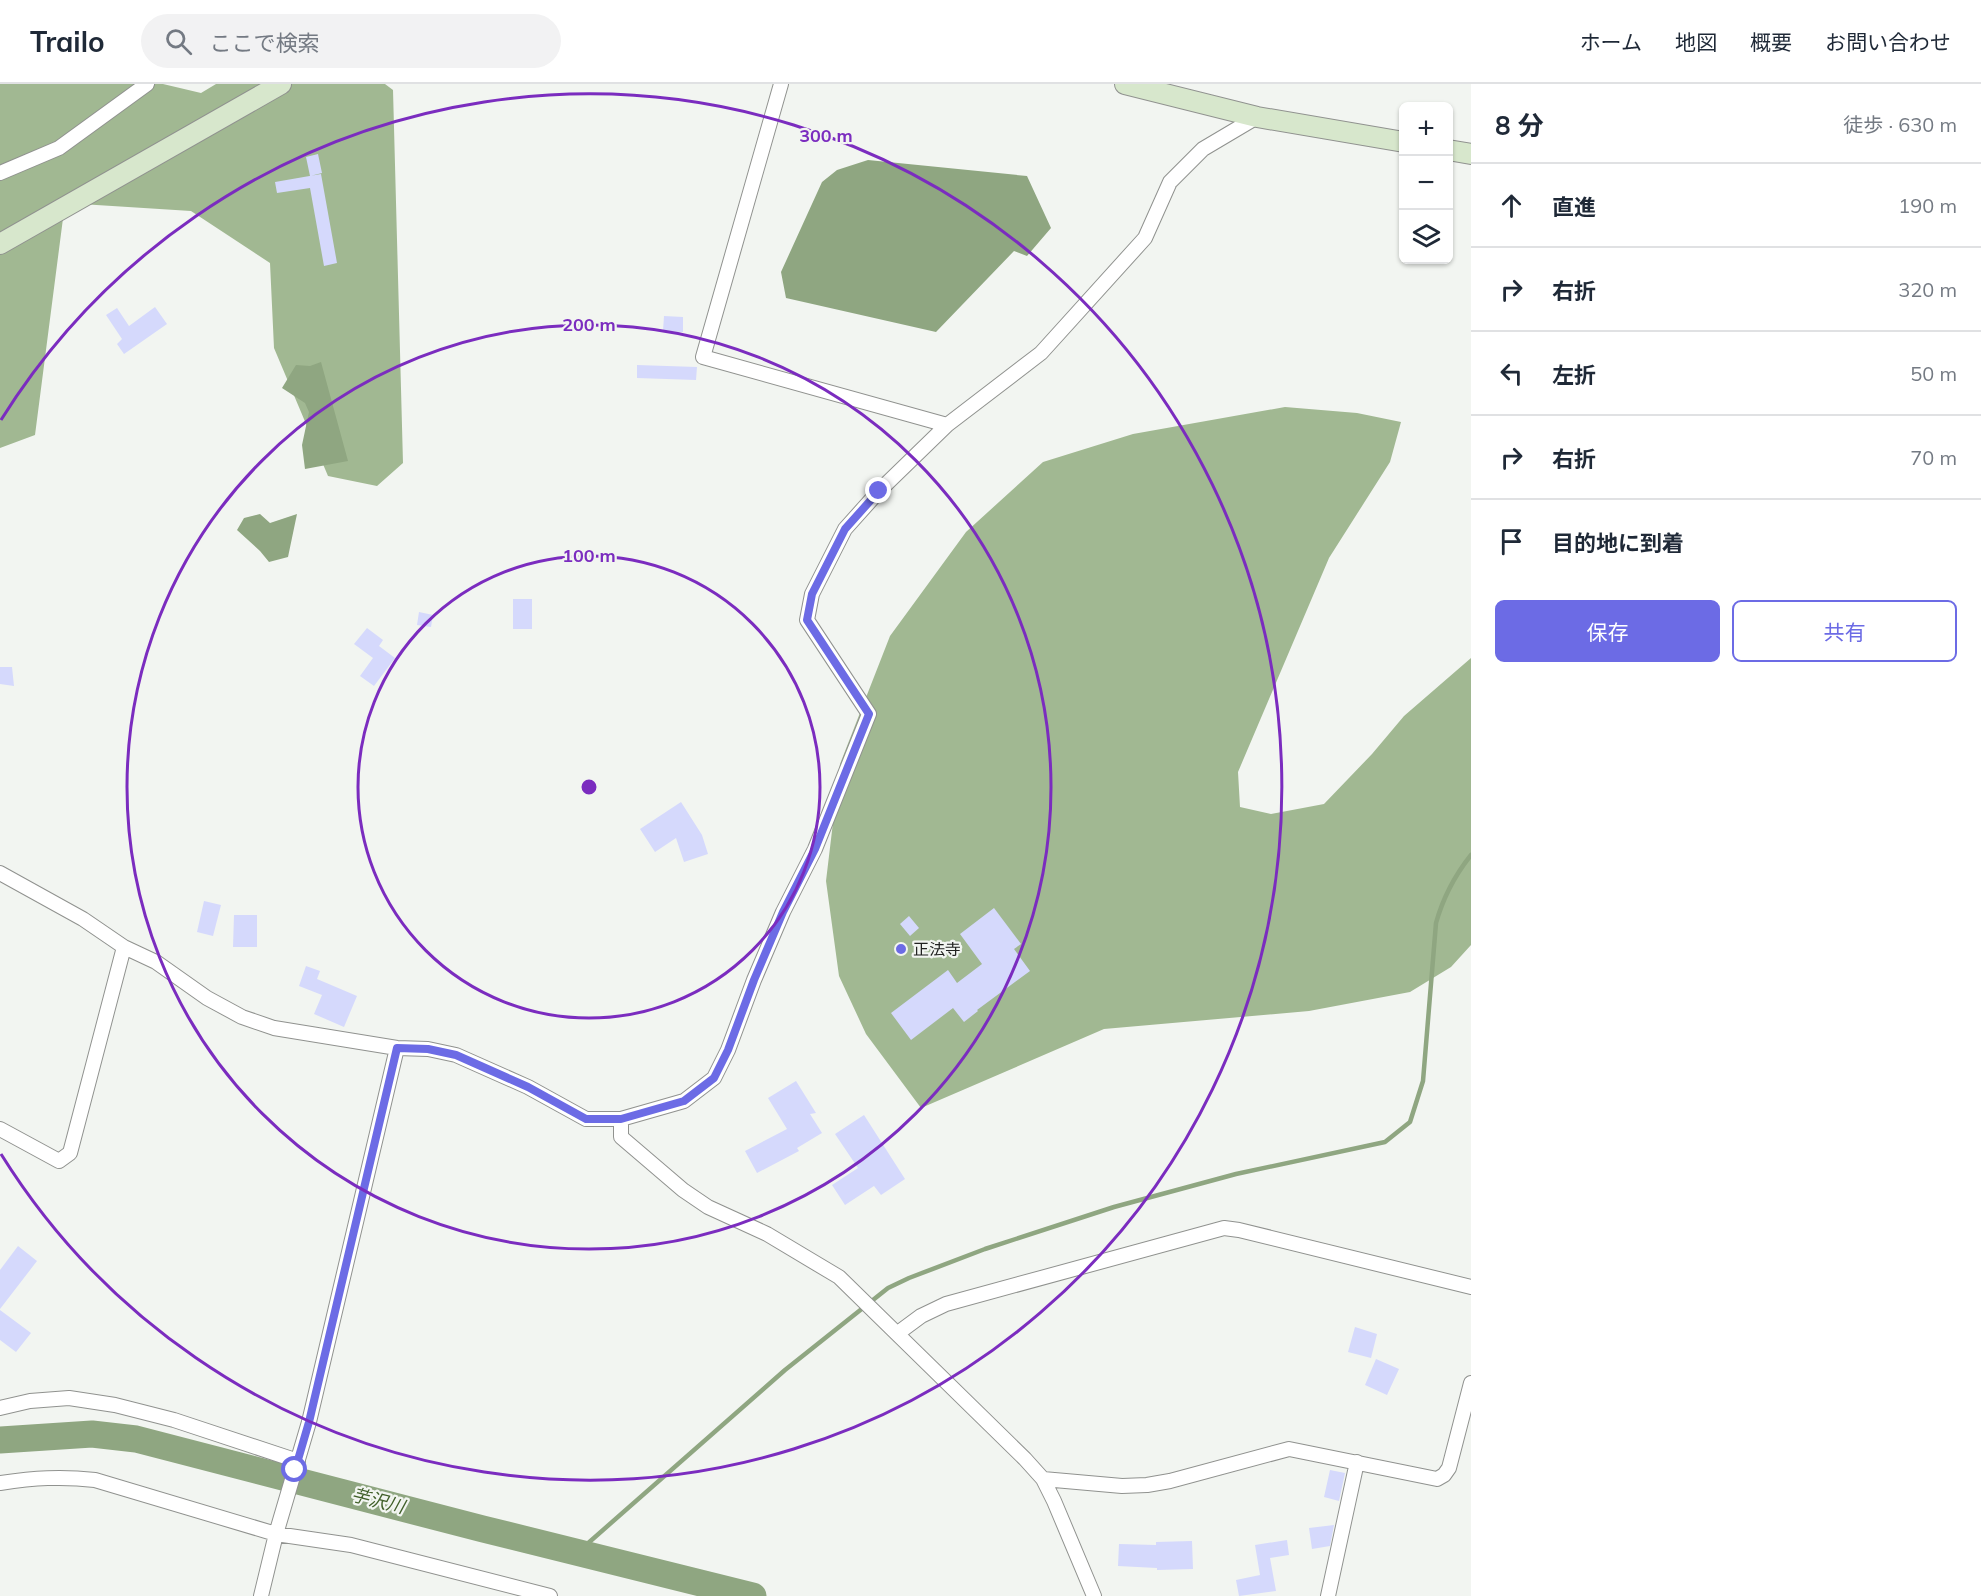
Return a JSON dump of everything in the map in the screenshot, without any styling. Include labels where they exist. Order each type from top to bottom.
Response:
[{"type":"street","points":[[0,173],[59,148],[147,84]]},
{"type":"street","points":[[0,244],[281,84]]},
{"type":"street","points":[[781,84],[703,357],[947,426]]},
{"type":"street","points":[[1125,84],[1257,117],[1399,141]]},
{"type":"street","points":[[0,873],[82,919],[123,947],[156,962],[207,999],[242,1017],[274,1028],[397,1048],[428,1049],[456,1055],[528,1087],[586,1119],[621,1119],[684,1101],[714,1078],[728,1050],[762,960],[815,849],[869,714],[807,620],[812,594],[845,529],[879,491],[947,426],[1041,352],[1145,238],[1170,182],[1203,149],[1257,117]]},
{"type":"street","points":[[1453,151],[1471,153]]},
{"type":"street","points":[[0,1129],[59,1161],[70,1153],[123,947]]},
{"type":"street","points":[[261,1596],[309,1422],[397,1048]]},
{"type":"street","points":[[621,1119],[621,1137],[683,1190],[708,1207],[767,1234],[839,1277],[1026,1459],[1042,1479],[1094,1596]]},
{"type":"street","points":[[896,1332],[946,1304],[1224,1228],[1471,1287]]},
{"type":"street","points":[[1042,1479],[1122,1486],[1147,1485],[1289,1449],[1437,1479],[1449,1468],[1471,1383]]},
{"type":"street","points":[[0,1408],[30,1401],[69,1398],[115,1405],[174,1420],[296,1466]]},
{"type":"street","points":[[1329,1596],[1357,1462]]},
{"type":"street","points":[[0,1483],[65,1476],[95,1480],[550,1596]]},
{"type":"shaded area","points":[[0,84],[163,84],[201,93],[216,84],[385,84],[393,90],[403,463],[377,486],[328,476],[274,348],[270,263],[191,211],[65,203],[35,435],[0,448]]},
{"type":"shaded area","points":[[868,160],[1027,176],[1051,228],[1027,256],[1014,251],[936,332],[786,298],[781,272],[822,182],[837,170]]},
{"type":"shaded area","points":[[321,362],[348,461],[305,469],[302,445],[309,412],[305,403],[282,388],[296,365],[310,366]]},
{"type":"shaded area","points":[[1285,407],[1357,413],[1401,422],[1390,462],[1329,558],[1238,772],[1240,807],[1271,814],[1324,804],[1372,754],[1404,716],[1471,658],[1471,945],[1451,967],[1410,992],[1309,1011],[1104,1029],[921,1108],[866,1034],[839,976],[826,881],[840,764],[890,636],[966,532],[1043,462],[1133,434]]},
{"type":"shaded area","points":[[260,514],[270,523],[297,514],[288,557],[269,562],[237,530],[244,518]]},
{"type":"building","points":[[318,154],[322,173],[310,176],[306,157]]},
{"type":"building","points":[[321,174],[337,263],[324,266],[310,188],[277,193],[275,182]]},
{"type":"building","points":[[155,307],[167,324],[124,354],[117,344],[122,339],[106,315],[117,308],[129,326]]},
{"type":"building","points":[[664,316],[683,317],[683,332],[663,331]]},
{"type":"building","points":[[637,365],[697,367],[696,380],[637,378]]},
{"type":"building","points":[[513,599],[532,599],[532,629],[513,629]]},
{"type":"building","points":[[419,612],[433,615],[431,627],[417,625]]},
{"type":"building","points":[[367,628],[383,640],[379,646],[395,658],[374,686],[360,676],[373,658],[354,644]]},
{"type":"building","points":[[0,667],[12,667],[14,686],[0,684]]},
{"type":"building","points":[[681,802],[702,835],[708,854],[684,862],[676,838],[655,852],[640,829]]},
{"type":"building","points":[[204,901],[221,905],[213,936],[197,932]]},
{"type":"building","points":[[994,908],[1021,944],[1014,949],[1030,971],[964,1022],[953,1008],[911,1040],[891,1013],[948,970],[957,983],[982,964],[960,934]]},
{"type":"building","points":[[234,915],[257,915],[257,947],[233,947]]},
{"type":"building","points":[[909,916],[919,928],[910,936],[900,924]]},
{"type":"building","points":[[306,966],[320,971],[317,979],[357,996],[344,1027],[314,1014],[322,995],[299,986]]},
{"type":"building","points":[[796,1081],[816,1113],[810,1114],[822,1133],[797,1148],[799,1151],[757,1173],[745,1151],[787,1129],[768,1098]]},
{"type":"building","points":[[864,1115],[905,1179],[881,1195],[874,1186],[845,1205],[832,1185],[858,1168],[835,1134]]},
{"type":"building","points":[[18,1246],[37,1261],[0,1309],[0,1270]]},
{"type":"building","points":[[0,1310],[31,1333],[16,1352],[0,1340]]},
{"type":"building","points":[[1355,1327],[1377,1334],[1371,1358],[1348,1352]]},
{"type":"building","points":[[1376,1359],[1399,1369],[1387,1395],[1365,1385]]},
{"type":"building","points":[[1330,1470],[1345,1473],[1339,1501],[1324,1497]]},
{"type":"building","points":[[1334,1525],[1330,1546],[1312,1549],[1309,1528]]},
{"type":"building","points":[[1287,1540],[1289,1555],[1270,1558],[1276,1591],[1239,1596],[1236,1580],[1260,1575],[1255,1545]]},
{"type":"building","points":[[1192,1541],[1193,1569],[1157,1570],[1157,1568],[1118,1566],[1119,1544],[1156,1545],[1156,1542]]},
{"type":"waterway","points":[[578,1552],[785,1370],[888,1288],[985,1249],[1114,1207],[1236,1174],[1385,1142],[1410,1122],[1423,1081],[1436,923],[1450,887],[1471,855]]},
{"type":"waterway","name":"芋沢川","points":[[0,1440],[92,1434],[136,1439],[753,1596]]},
{"type":"place","name":"正法寺","points":[[901,949]]},
{"type":"route","points":[[295,1470],[309,1422],[397,1048],[428,1049],[456,1055],[528,1087],[586,1119],[621,1119],[658,1110],[684,1101],[714,1078],[728,1050],[783,912],[815,849],[869,714],[807,620],[812,594],[845,529],[879,491]]}]
